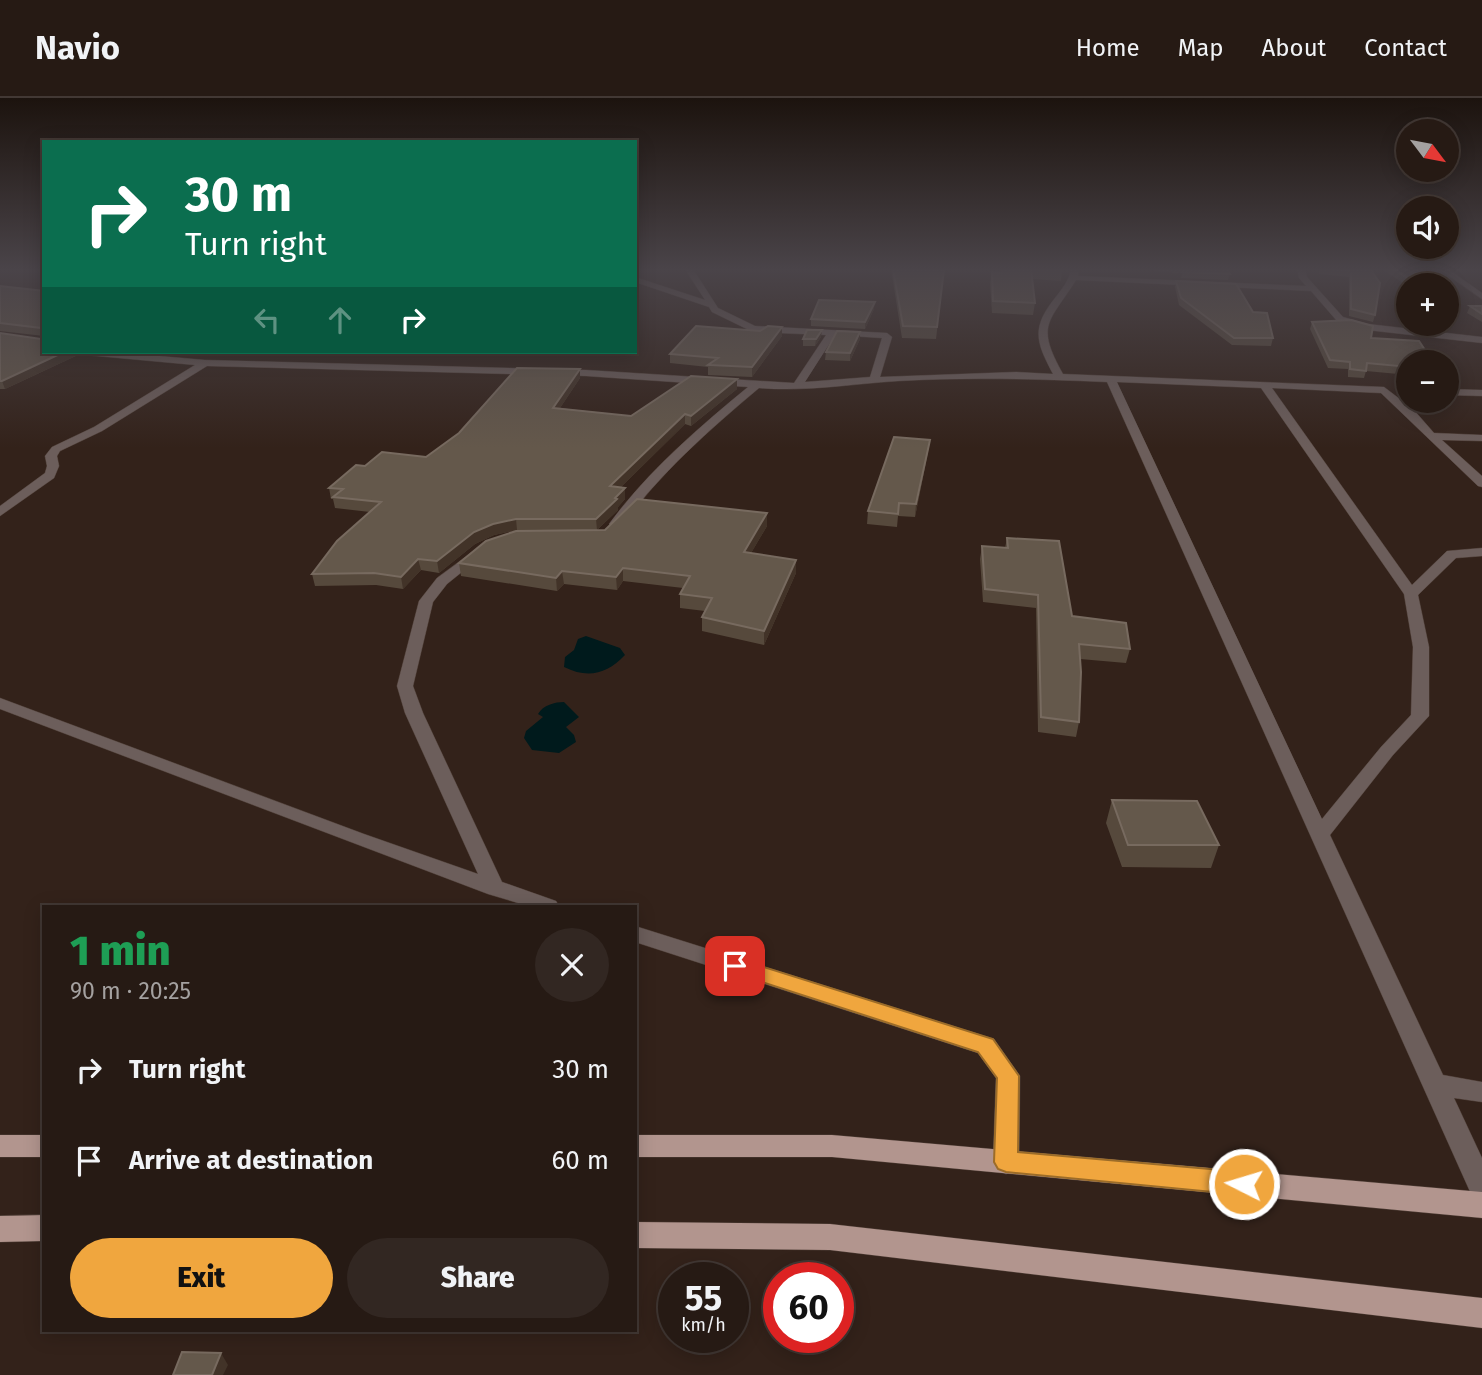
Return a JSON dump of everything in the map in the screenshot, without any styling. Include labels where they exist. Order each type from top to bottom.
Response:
[{"type":"main road","points":[[0,1146],[42,1146]]},
{"type":"main road","points":[[637,1146],[832,1146],[1482,1205]]},
{"type":"main road","points":[[0,1229],[42,1228]]},
{"type":"main road","points":[[637,1235],[830,1237],[1482,1313]]},
{"type":"street","points":[[752,329],[878,334],[887,337],[874,380]]},
{"type":"street","points":[[1041,329],[1042,344],[1059,376]]},
{"type":"street","points":[[1381,329],[1482,340]]},
{"type":"street","points":[[797,387],[832,333]]},
{"type":"street","points":[[107,354],[200,363],[586,373],[797,387],[874,380],[1059,376],[1396,390]]},
{"type":"street","points":[[0,512],[50,475],[53,466],[51,456],[56,449],[98,429],[211,354]]},
{"type":"street","points":[[1110,378],[1482,1187]]},
{"type":"street","points":[[610,533],[638,494],[666,462],[757,385]]},
{"type":"street","points":[[1264,385],[1411,594],[1421,647],[1420,716],[1387,751],[1320,835]]},
{"type":"street","points":[[1384,390],[1482,483]]},
{"type":"street","points":[[1459,392],[1482,393]]},
{"type":"street","points":[[1431,436],[1482,438]]},
{"type":"street","points":[[491,545],[462,563],[442,580],[426,601],[405,686],[414,713],[495,889]]},
{"type":"street","points":[[1411,594],[1452,554],[1482,552]]},
{"type":"street","points":[[0,703],[495,889],[546,905]]},
{"type":"street","points":[[637,935],[986,1046],[1008,1076],[1006,1162]]},
{"type":"street","points":[[1434,1084],[1482,1092]]},
{"type":"water","points":[[586,636],[620,648],[625,655],[611,667],[597,673],[581,673],[564,667],[565,657],[574,650],[578,639]]},
{"type":"water","points":[[564,702],[579,717],[566,727],[574,735],[576,742],[559,753],[532,750],[524,738],[526,731],[543,717],[538,714],[543,708]]},
{"type":"building","points":[[694,329],[760,331],[781,329],[752,367],[708,365],[718,358],[670,354]]},
{"type":"building","points":[[1222,329],[1271,329],[1273,338],[1234,338]]},
{"type":"building","points":[[1315,329],[1373,329],[1371,338],[1419,341],[1425,350],[1396,350],[1396,366],[1367,363],[1366,371],[1350,369],[1350,362],[1330,360]]},
{"type":"building","points":[[807,330],[822,330],[816,339],[803,339]]},
{"type":"building","points":[[837,331],[860,332],[850,353],[826,352]]},
{"type":"building","points":[[0,333],[41,339],[42,354],[60,354],[0,381]]},
{"type":"building","points":[[517,368],[580,369],[553,408],[631,416],[691,376],[737,379],[691,416],[685,414],[610,486],[625,488],[596,519],[516,519],[493,524],[474,532],[437,561],[418,559],[401,577],[374,573],[312,574],[337,541],[381,502],[333,497],[343,489],[329,488],[356,465],[365,466],[382,452],[426,457],[459,433]]},
{"type":"building","points":[[894,437],[930,440],[916,504],[899,503],[898,514],[868,511]]},
{"type":"building","points":[[637,499],[767,513],[744,552],[796,560],[764,631],[702,617],[712,598],[680,594],[690,576],[623,568],[616,577],[562,571],[556,578],[459,563],[486,541],[516,531],[605,530]]},
{"type":"building","points":[[1007,538],[1059,541],[1072,616],[1126,623],[1130,649],[1079,644],[1079,722],[1041,717],[1038,595],[985,589],[982,546],[1008,548]]},
{"type":"building","points":[[1112,800],[1197,801],[1219,845],[1128,845]]},
{"type":"building","points":[[182,1352],[221,1353],[212,1375],[173,1375]]},
{"type":"route","points":[[735,966],[986,1046],[1008,1076],[1006,1162],[1244,1184]]}]
